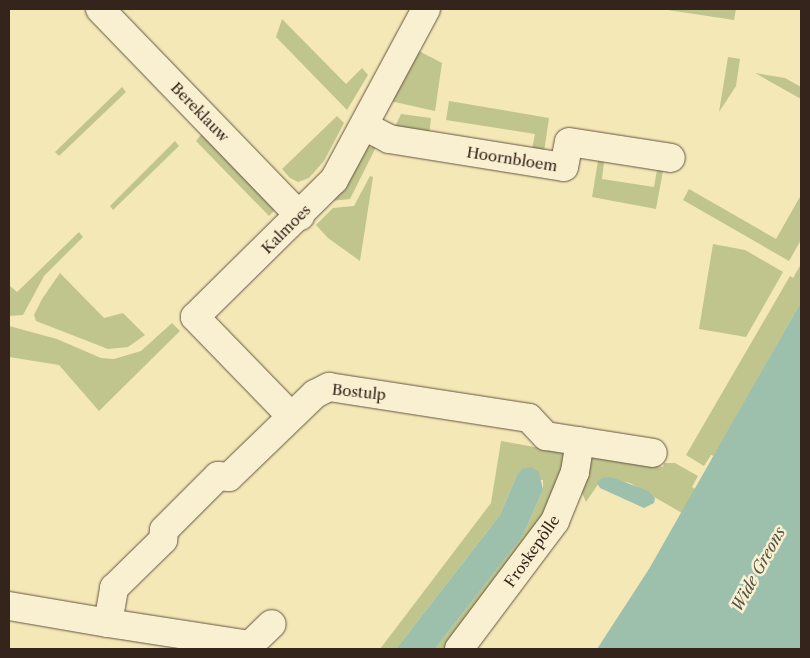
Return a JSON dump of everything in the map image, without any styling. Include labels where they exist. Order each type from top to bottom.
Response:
[{"type":"street","name":"Bereklauw","points":[[100,9],[300,216]]},
{"type":"street","name":"Kalmoes","points":[[291,416],[195,317],[300,216],[340,171],[426,9]]},
{"type":"street","name":"Hoornbloem","points":[[364,126],[389,139],[564,167],[568,142],[671,158]]},
{"type":"street","name":"Bostulp","points":[[108,622],[114,588],[163,540],[164,530],[218,476],[229,477],[291,416],[322,389],[337,387],[529,418],[546,436],[653,453]]},
{"type":"street","name":"Froskepôlle","points":[[459,649],[555,521],[575,472],[580,441]]},
{"type":"street","points":[[9,606],[250,645],[272,624]]},
{"type":"green space","points":[[661,9],[736,9],[734,20]]},
{"type":"green space","points":[[282,19],[346,84],[362,68],[368,75],[347,110],[276,37]]},
{"type":"green space","points":[[417,50],[442,63],[435,111],[390,101]]},
{"type":"green space","points":[[728,57],[740,59],[736,86],[719,112]]},
{"type":"green space","points":[[755,73],[785,78],[801,87],[801,99]]},
{"type":"green space","points":[[122,87],[126,92],[59,156],[55,152]]},
{"type":"green space","points":[[449,101],[549,118],[544,152],[532,149],[535,134],[446,120]]},
{"type":"green space","points":[[401,114],[431,118],[429,135],[394,129]]},
{"type":"green space","points":[[337,116],[344,123],[324,161],[309,178],[298,182],[290,178],[282,169]]},
{"type":"green space","points":[[203,132],[277,208],[269,216],[196,141]]},
{"type":"green space","points":[[175,141],[179,146],[113,210],[110,206]]},
{"type":"green space","points":[[367,146],[376,147],[350,199],[330,201]]},
{"type":"green space","points":[[598,161],[604,162],[602,179],[654,187],[657,170],[663,171],[656,209],[592,197]]},
{"type":"green space","points":[[370,176],[373,177],[360,261],[328,238],[316,225],[333,208],[354,206]]},
{"type":"green space","points":[[689,189],[776,239],[801,195],[801,240],[789,261],[683,200]]},
{"type":"green space","points":[[79,232],[83,237],[44,276],[23,315],[9,316],[9,285],[17,292]]},
{"type":"green space","points":[[713,244],[745,250],[783,272],[746,337],[699,329]]},
{"type":"green space","points":[[801,264],[801,302],[714,456],[711,455],[704,466],[686,455],[790,276],[793,278]]},
{"type":"green space","points":[[60,273],[104,318],[123,313],[145,335],[128,347],[108,349],[36,321],[34,315],[42,299]]},
{"type":"green space","points":[[172,323],[180,331],[99,411],[59,365],[9,357],[9,326],[57,339],[101,358],[114,359],[141,351]]},
{"type":"green space","points":[[501,441],[563,452],[567,455],[563,490],[452,649],[435,649],[522,537],[543,490],[543,480],[516,477],[500,515],[396,649],[380,649],[491,503]]},
{"type":"green space","points":[[595,456],[663,467],[664,463],[675,463],[698,476],[692,487],[695,489],[682,513],[630,483],[603,477],[586,502],[578,483],[587,458]]},
{"type":"water","name":"Wide Greons","points":[[801,302],[801,649],[597,649],[649,569]]},
{"type":"water","points":[[531,467],[539,472],[543,490],[522,537],[435,649],[396,649],[500,515],[516,477],[522,469]]},
{"type":"water","points":[[603,477],[614,478],[648,491],[655,498],[654,503],[644,508],[600,488],[597,483]]}]
